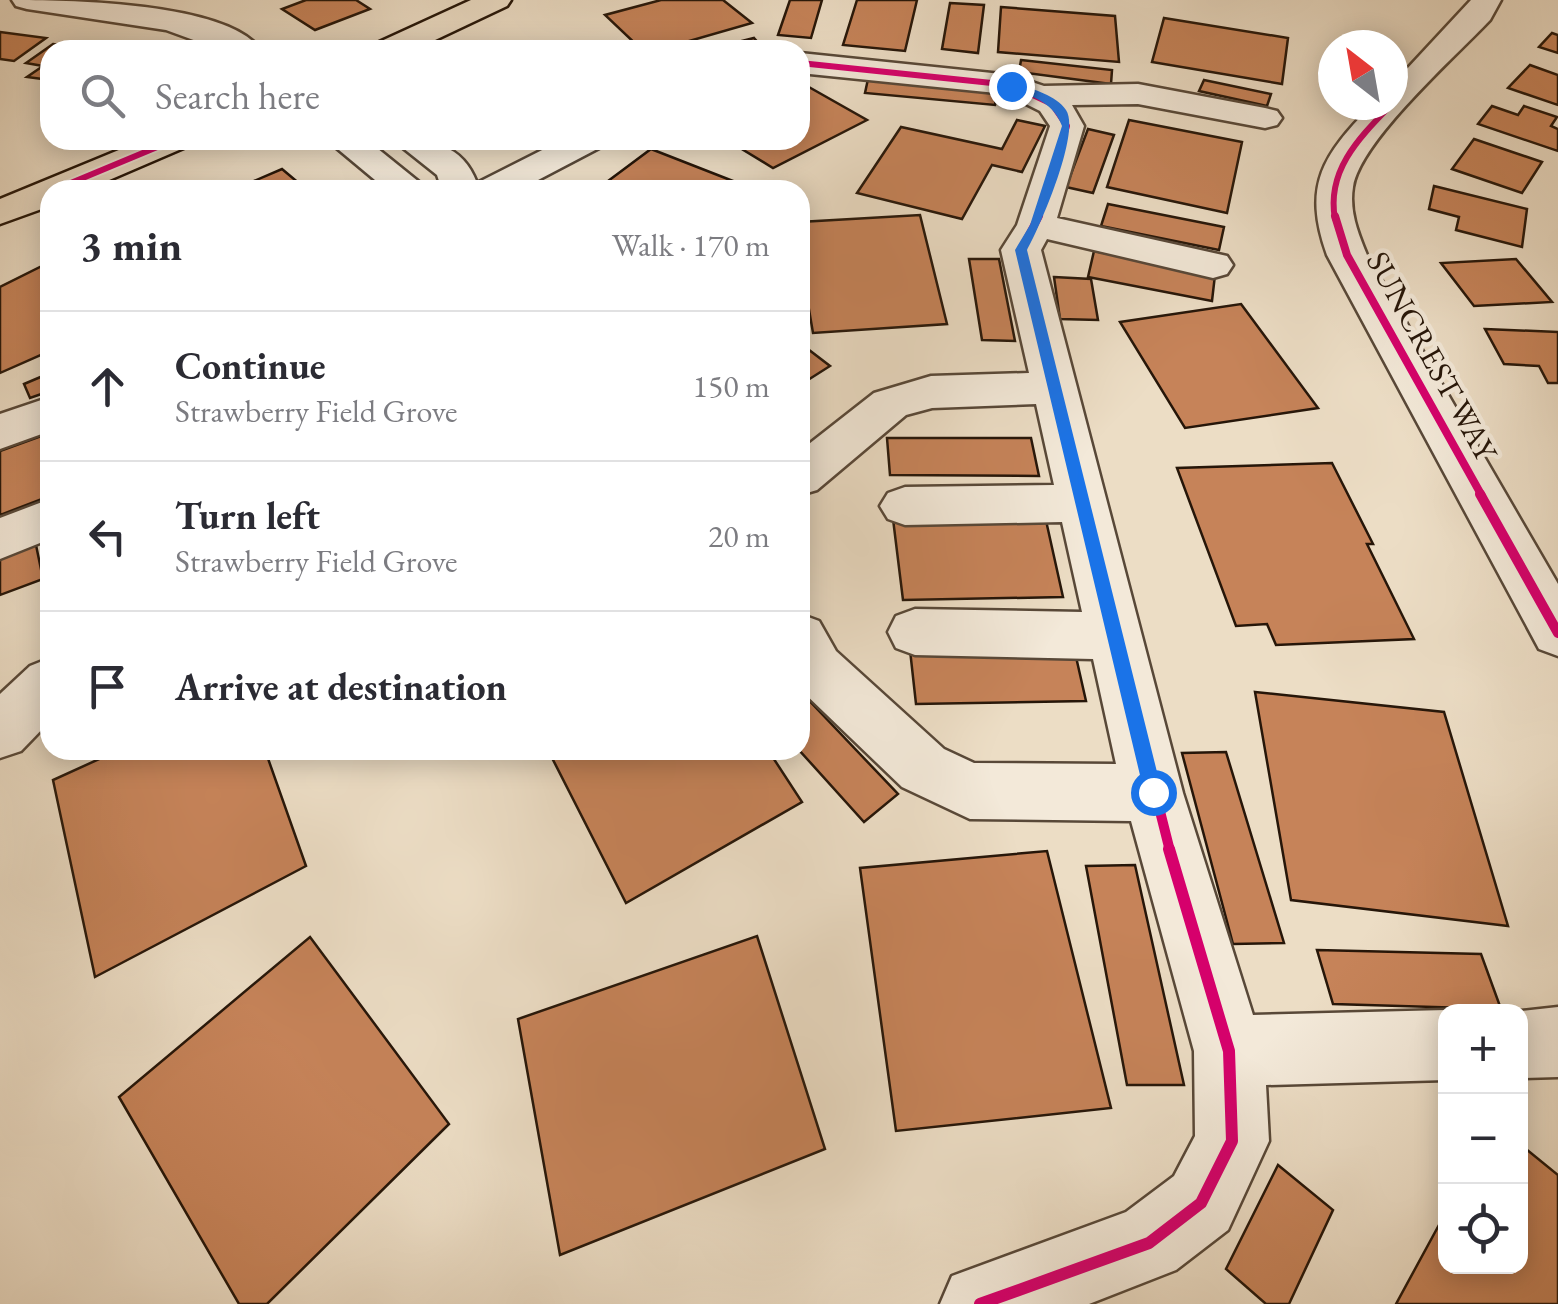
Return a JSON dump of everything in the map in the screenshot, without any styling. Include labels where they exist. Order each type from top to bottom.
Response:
[{"type":"main road","points":[[410,40],[496,0]]},
{"type":"main road","points":[[78,180],[150,150]]},
{"type":"main road","points":[[0,213],[40,196]]},
{"type":"street","points":[[27,0],[182,24],[229,40]]},
{"type":"street","name":"SUNCREST WAY","points":[[1408,87],[1479,14],[1486,0]]},
{"type":"street","points":[[810,64],[1011,86],[1042,96],[1062,110],[1067,126],[1036,225],[1021,250],[1153,792],[1230,1050],[1232,1141],[1201,1203],[1148,1243],[980,1304]]},
{"type":"street","points":[[1042,96],[1138,94],[1265,118]]},
{"type":"street","name":"SUNCREST WAY","points":[[1377,120],[1338,166],[1331,190],[1333,223],[1347,255],[1558,634]]},
{"type":"street","points":[[367,150],[399,180]]},
{"type":"street","points":[[425,150],[454,170],[458,180]]},
{"type":"street","points":[[511,180],[570,150]]},
{"type":"street","points":[[1036,225],[1212,265]]},
{"type":"street","points":[[810,469],[890,404],[931,392],[1055,388]]},
{"type":"street","points":[[0,432],[40,417]]},
{"type":"street","points":[[905,506],[1084,503]]},
{"type":"street","points":[[0,539],[40,522]]},
{"type":"street","points":[[915,632],[1114,636]]},
{"type":"street","points":[[810,656],[816,668],[923,768],[970,790],[1153,792]]},
{"type":"street","points":[[0,732],[40,693]]},
{"type":"street","points":[[1528,1043],[1558,1042]]},
{"type":"street","points":[[1230,1050],[1438,1045]]},
{"type":"building","points":[[306,0],[356,0],[370,9],[315,30],[282,9]]},
{"type":"building","points":[[661,0],[723,0],[752,23],[693,40],[631,40],[605,15]]},
{"type":"building","points":[[790,0],[822,0],[811,38],[778,35]]},
{"type":"building","points":[[857,0],[917,0],[905,51],[843,45]]},
{"type":"building","points":[[950,3],[984,5],[978,53],[942,49]]},
{"type":"building","points":[[1001,7],[1115,16],[1119,62],[998,52]]},
{"type":"building","points":[[1164,18],[1288,38],[1282,84],[1152,62]]},
{"type":"building","points":[[0,32],[46,38],[14,61],[0,59]]},
{"type":"building","points":[[1552,33],[1558,35],[1558,53],[1539,47]]},
{"type":"building","points":[[40,53],[40,65],[26,63]]},
{"type":"building","points":[[1021,60],[1112,70],[1111,84],[1019,72]]},
{"type":"building","points":[[1530,65],[1558,75],[1558,105],[1508,88]]},
{"type":"building","points":[[40,68],[40,79],[27,77]]},
{"type":"building","points":[[868,79],[997,91],[995,105],[865,93]]},
{"type":"building","points":[[1204,80],[1271,94],[1267,106],[1199,91]]},
{"type":"building","points":[[810,88],[867,120],[810,149]]},
{"type":"building","points":[[1492,106],[1518,115],[1524,106],[1557,117],[1551,126],[1558,129],[1558,151],[1478,124]]},
{"type":"building","points":[[1017,120],[1045,126],[1022,172],[992,165],[962,219],[857,193],[901,127],[1002,149]]},
{"type":"building","points":[[1129,120],[1242,142],[1227,213],[1107,187]]},
{"type":"building","points":[[1088,129],[1114,135],[1093,193],[1066,187]]},
{"type":"building","points":[[1474,139],[1542,162],[1522,193],[1452,169]]},
{"type":"building","points":[[654,150],[730,180],[609,180]]},
{"type":"building","points":[[743,150],[808,150],[773,168]]},
{"type":"building","points":[[282,169],[295,180],[256,180]]},
{"type":"building","points":[[1434,186],[1527,209],[1522,247],[1456,230],[1459,217],[1429,209]]},
{"type":"building","points":[[1108,204],[1224,227],[1219,250],[1101,226]]},
{"type":"building","points":[[920,215],[947,324],[813,333],[810,221]]},
{"type":"building","points":[[1094,251],[1215,275],[1212,301],[1088,277]]},
{"type":"building","points":[[969,259],[999,259],[1015,341],[982,340]]},
{"type":"building","points":[[1516,259],[1552,302],[1474,306],[1441,263]]},
{"type":"building","points":[[40,267],[40,355],[0,373],[0,287]]},
{"type":"building","points":[[1054,277],[1091,279],[1098,320],[1060,319]]},
{"type":"building","points":[[1241,304],[1318,408],[1185,428],[1120,322]]},
{"type":"building","points":[[1485,329],[1558,332],[1558,383],[1548,383],[1539,366],[1504,364]]},
{"type":"building","points":[[810,351],[830,366],[810,379]]},
{"type":"building","points":[[40,377],[40,394],[30,398],[24,384]]},
{"type":"building","points":[[40,436],[40,500],[0,515],[0,451]]},
{"type":"building","points":[[887,438],[1031,438],[1039,476],[890,475]]},
{"type":"building","points":[[1332,463],[1414,639],[1276,645],[1267,624],[1236,626],[1177,468]]},
{"type":"building","points":[[1045,516],[1063,597],[903,600],[893,519]]},
{"type":"building","points":[[36,545],[40,580],[0,595],[0,558]]},
{"type":"building","points":[[1074,648],[1086,701],[916,704],[910,650]]},
{"type":"building","points":[[1255,692],[1444,712],[1508,926],[1291,900]]},
{"type":"building","points":[[810,702],[898,794],[864,822],[808,760]]},
{"type":"building","points":[[1226,752],[1284,943],[1233,944],[1182,753]]},
{"type":"building","points":[[97,760],[269,760],[306,866],[95,977],[53,780]]},
{"type":"building","points":[[553,760],[775,760],[802,802],[626,903]]},
{"type":"building","points":[[1047,851],[1111,1108],[896,1131],[860,868]]},
{"type":"building","points":[[1135,865],[1184,1085],[1127,1085],[1086,866]]},
{"type":"building","points":[[757,936],[825,1149],[560,1255],[518,1019]]},
{"type":"building","points":[[310,937],[449,1124],[267,1304],[239,1304],[119,1097]]},
{"type":"building","points":[[1317,950],[1481,954],[1499,1004],[1438,1004],[1438,1007],[1333,1004]]},
{"type":"building","points":[[1528,1151],[1558,1175],[1558,1304],[1396,1304],[1438,1227],[1438,1274],[1528,1274]]},
{"type":"building","points":[[1278,1165],[1333,1210],[1289,1304],[1266,1304],[1226,1269]]},
{"type":"cycle path","points":[[810,64],[1011,85],[1052,104],[1067,126],[1036,225],[1021,250],[1153,793],[1229,1051],[1232,1141],[1201,1203],[1149,1243],[980,1304]]},
{"type":"cycle path","points":[[1377,120],[1338,172],[1333,208],[1338,230],[1347,255],[1558,633]]},
{"type":"cycle path","points":[[78,180],[150,150]]},
{"type":"route","points":[[1011,86],[1042,96],[1062,110],[1067,126],[1036,225],[1021,250],[1153,792]]}]
